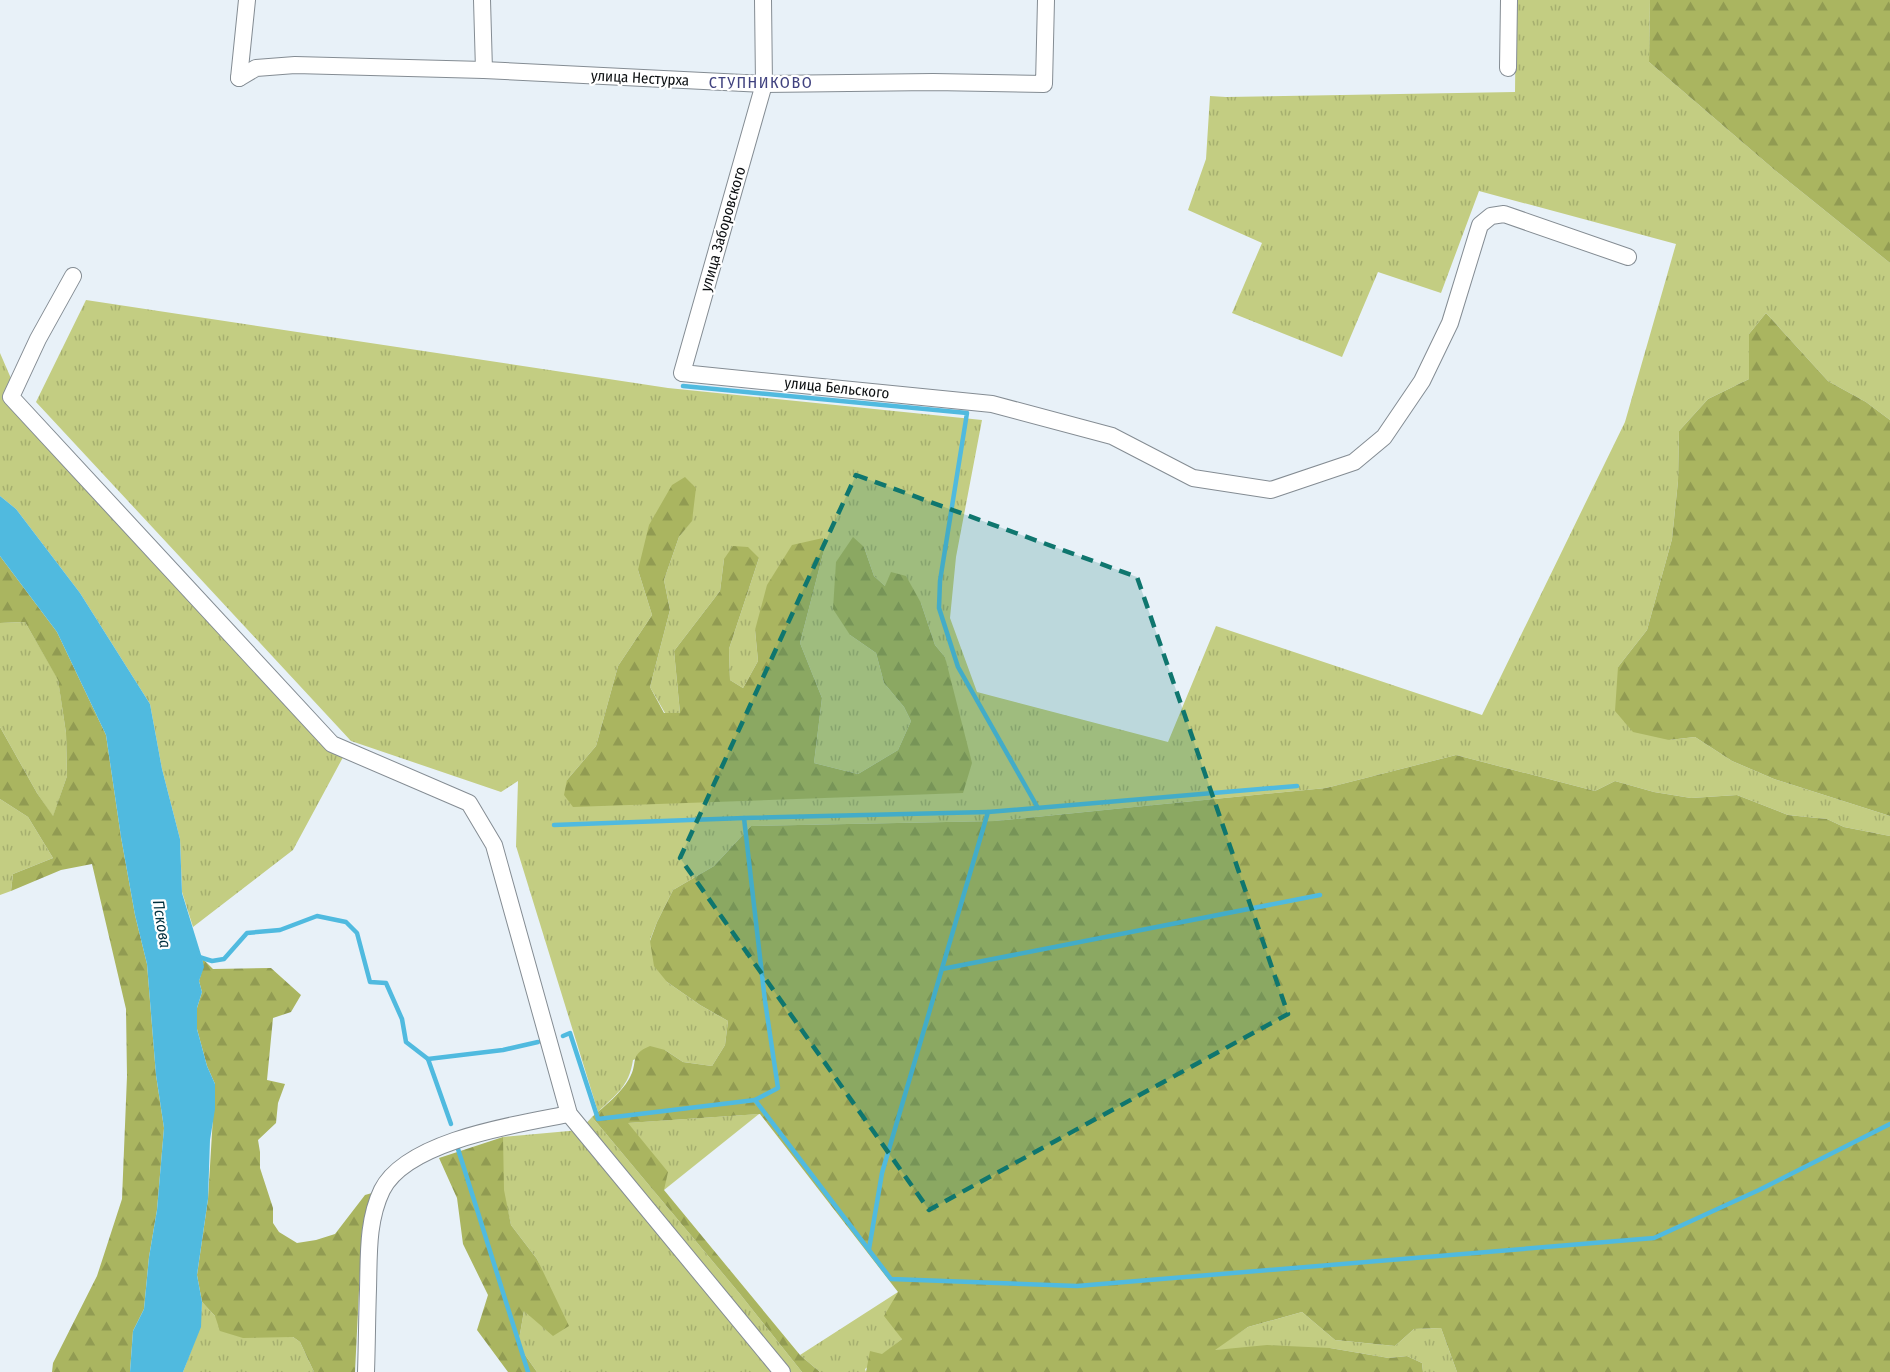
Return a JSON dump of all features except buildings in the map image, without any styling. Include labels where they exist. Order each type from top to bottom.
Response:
[{"type":"street","name":"улица Нестурха","points":[[247,0],[239,78],[256,68],[295,65],[484,70],[764,84],[933,82],[1044,84],[1046,0]]},
{"type":"street","points":[[482,0],[484,70]]},
{"type":"street","name":"улица Заборовского","points":[[682,373],[764,84],[763,0]]},
{"type":"street","points":[[1508,68],[1509,0]]},
{"type":"street","name":"улица Бельского","points":[[682,373],[992,404],[1112,436],[1193,478],[1272,490],[1354,462],[1384,437],[1422,381],[1446,332],[1480,225],[1491,216],[1504,214],[1628,257]]},
{"type":"street","points":[[73,276],[38,339],[11,397],[332,744],[469,802],[494,845],[569,1114],[782,1372]]},
{"type":"street","points":[[366,1372],[369,1231],[383,1189],[399,1170],[439,1146],[487,1131],[569,1114]]},
{"type":"highlighted area","points":[[856,475],[1137,577],[1288,1014],[929,1210],[680,858]]},
{"type":"green space","points":[[1516,0],[1650,0],[1649,62],[1777,172],[1890,263],[1890,420],[1866,402],[1828,381],[1766,313],[1749,334],[1749,379],[1708,399],[1679,431],[1678,481],[1672,539],[1647,630],[1618,667],[1669,740],[1695,737],[1732,761],[1774,779],[1890,816],[1890,836],[1844,827],[1827,819],[1788,815],[1737,795],[1691,798],[1654,792],[1615,781],[1595,791],[1456,755],[1326,788],[995,821],[751,826],[714,866],[673,890],[650,940],[667,982],[728,1021],[725,1045],[712,1066],[683,1062],[665,1050],[633,1060],[625,1084],[598,1112],[516,846],[518,781],[501,792],[351,741],[36,402],[86,300],[668,388],[982,420],[956,557],[950,618],[977,692],[1168,742],[1216,626],[1482,715],[1625,422],[1676,244],[1479,191],[1441,293],[1378,272],[1342,357],[1232,313],[1262,243],[1188,210],[1206,159],[1210,96],[1515,92]],"holes":[[[692,520],[679,537],[664,580],[670,610],[650,687],[665,713],[680,713],[674,651],[720,591],[724,559],[759,558],[729,649],[730,680],[743,688],[758,661],[755,630],[823,554],[800,643],[822,698],[814,763],[858,774],[898,750],[911,721],[904,707],[884,683],[876,653],[850,635],[864,547],[874,576],[886,587],[921,603],[935,645],[945,657],[962,793],[567,780],[596,746],[618,666],[652,615],[638,570]]]},
{"type":"green space","points":[[1650,0],[1890,0],[1890,263],[1777,172],[1649,62]]},
{"type":"green space","points":[[1766,313],[1828,381],[1866,402],[1890,420],[1890,816],[1774,779],[1732,761],[1695,737],[1669,740],[1633,732],[1615,711],[1618,667],[1647,630],[1672,539],[1678,481],[1679,431],[1708,399],[1749,379],[1749,334]]},
{"type":"green space","points":[[0,353],[16,390],[20,407],[337,742],[348,748],[293,850],[193,927],[182,892],[180,839],[162,769],[150,704],[80,593],[16,509],[0,496]]},
{"type":"green space","points":[[685,477],[696,488],[692,521],[679,537],[664,580],[670,610],[650,687],[664,713],[680,713],[674,651],[720,591],[724,559],[733,546],[748,547],[759,558],[729,649],[730,680],[743,688],[758,661],[755,630],[767,585],[792,545],[823,538],[823,554],[800,643],[822,698],[814,763],[858,774],[898,750],[911,721],[904,707],[884,683],[876,653],[850,635],[833,609],[836,562],[853,537],[864,547],[874,576],[885,586],[891,572],[906,576],[921,603],[935,645],[945,657],[972,763],[963,793],[573,807],[564,795],[567,780],[596,746],[618,666],[652,615],[638,570],[649,525],[672,485]]},
{"type":"green space","points":[[0,556],[57,632],[106,735],[121,837],[135,915],[147,964],[156,1075],[164,1128],[157,1210],[149,1257],[144,1309],[133,1331],[130,1372],[52,1372],[53,1363],[97,1276],[122,1199],[127,1076],[126,1009],[92,864],[61,870],[11,891],[13,874],[53,858],[28,817],[0,799],[0,727],[37,793],[53,816],[67,776],[66,733],[58,680],[25,622],[0,623]]},
{"type":"green space","points":[[25,622],[58,679],[66,733],[67,776],[53,817],[0,727],[0,623]]},
{"type":"green space","points":[[1456,755],[1595,791],[1615,781],[1654,792],[1691,798],[1737,795],[1788,815],[1827,819],[1844,827],[1890,836],[1890,1372],[1457,1372],[1441,1328],[1414,1329],[1395,1346],[1335,1340],[1302,1312],[1248,1327],[1215,1350],[1267,1345],[1330,1348],[1389,1358],[1407,1356],[1422,1363],[1423,1372],[866,1372],[870,1351],[882,1354],[902,1339],[884,1316],[898,1292],[760,1114],[628,1123],[668,1172],[664,1190],[800,1355],[820,1372],[802,1372],[592,1117],[626,1084],[632,1073],[636,1056],[643,1049],[650,1046],[665,1050],[683,1062],[712,1066],[725,1045],[728,1021],[667,982],[654,966],[650,941],[673,890],[714,866],[751,826],[995,821],[1326,788]]},
{"type":"green space","points":[[0,799],[28,817],[53,858],[13,874],[11,891],[0,895]]},
{"type":"green space","points":[[202,958],[213,969],[271,968],[301,995],[291,1012],[273,1018],[267,1080],[285,1084],[278,1103],[276,1123],[258,1140],[260,1168],[273,1208],[273,1223],[279,1232],[297,1243],[335,1234],[365,1195],[372,1193],[362,1229],[355,1372],[314,1372],[300,1342],[293,1337],[243,1338],[220,1331],[215,1316],[202,1302],[197,1275],[208,1199],[215,1084],[207,1066],[197,1029],[197,1008],[202,992],[199,981],[203,967]]},
{"type":"green space","points":[[759,1114],[664,1190],[627,1123]]},
{"type":"green space","points":[[592,1117],[802,1372],[537,1372],[518,1345],[524,1311],[550,1290],[537,1259],[511,1225],[503,1190],[503,1137],[580,1130]]},
{"type":"green space","points":[[503,1137],[504,1190],[511,1225],[537,1259],[569,1326],[553,1336],[524,1311],[518,1345],[537,1372],[508,1372],[477,1330],[488,1295],[463,1244],[457,1198],[439,1158]]},
{"type":"green space","points":[[898,1292],[902,1339],[865,1369],[866,1372],[820,1372],[800,1355]]},
{"type":"green space","points":[[202,1302],[215,1316],[293,1337],[300,1342],[314,1372],[183,1372],[200,1327]]},
{"type":"green space","points":[[1302,1312],[1335,1340],[1395,1346],[1414,1329],[1441,1328],[1457,1372],[1423,1372],[1422,1363],[1407,1356],[1389,1358],[1330,1348],[1213,1350],[1248,1327]]},
{"type":"water","name":"Пскова","points":[[0,496],[16,509],[80,593],[150,704],[162,769],[180,839],[182,893],[204,967],[199,981],[202,992],[197,1008],[197,1029],[207,1066],[215,1084],[208,1199],[197,1275],[202,1302],[201,1327],[183,1372],[130,1372],[133,1331],[144,1309],[149,1257],[157,1210],[164,1128],[156,1075],[147,964],[135,915],[121,837],[106,735],[57,632],[0,556]]},
{"type":"waterway","points":[[683,386],[967,413],[940,581],[939,608],[958,667],[1038,808]]},
{"type":"waterway","points":[[869,1249],[882,1173],[988,812],[1297,786]]},
{"type":"waterway","points":[[554,825],[988,812]]},
{"type":"waterway","points":[[744,818],[765,1001],[778,1088],[755,1100]]},
{"type":"waterway","points":[[942,969],[1320,895]]},
{"type":"waterway","points":[[199,957],[212,961],[224,959],[247,933],[280,930],[317,916],[346,922],[357,933],[370,982],[386,983],[402,1019],[406,1042],[428,1059],[503,1050],[538,1042]]},
{"type":"waterway","points":[[563,1036],[570,1033],[598,1119],[755,1100],[891,1279],[1077,1286],[1654,1238],[1759,1190],[1890,1124]]},
{"type":"waterway","points":[[428,1059],[451,1124]]},
{"type":"waterway","points":[[458,1149],[528,1372]]},
{"type":"district","name":"СТУПНИКОВО","points":[[761,82]]}]
